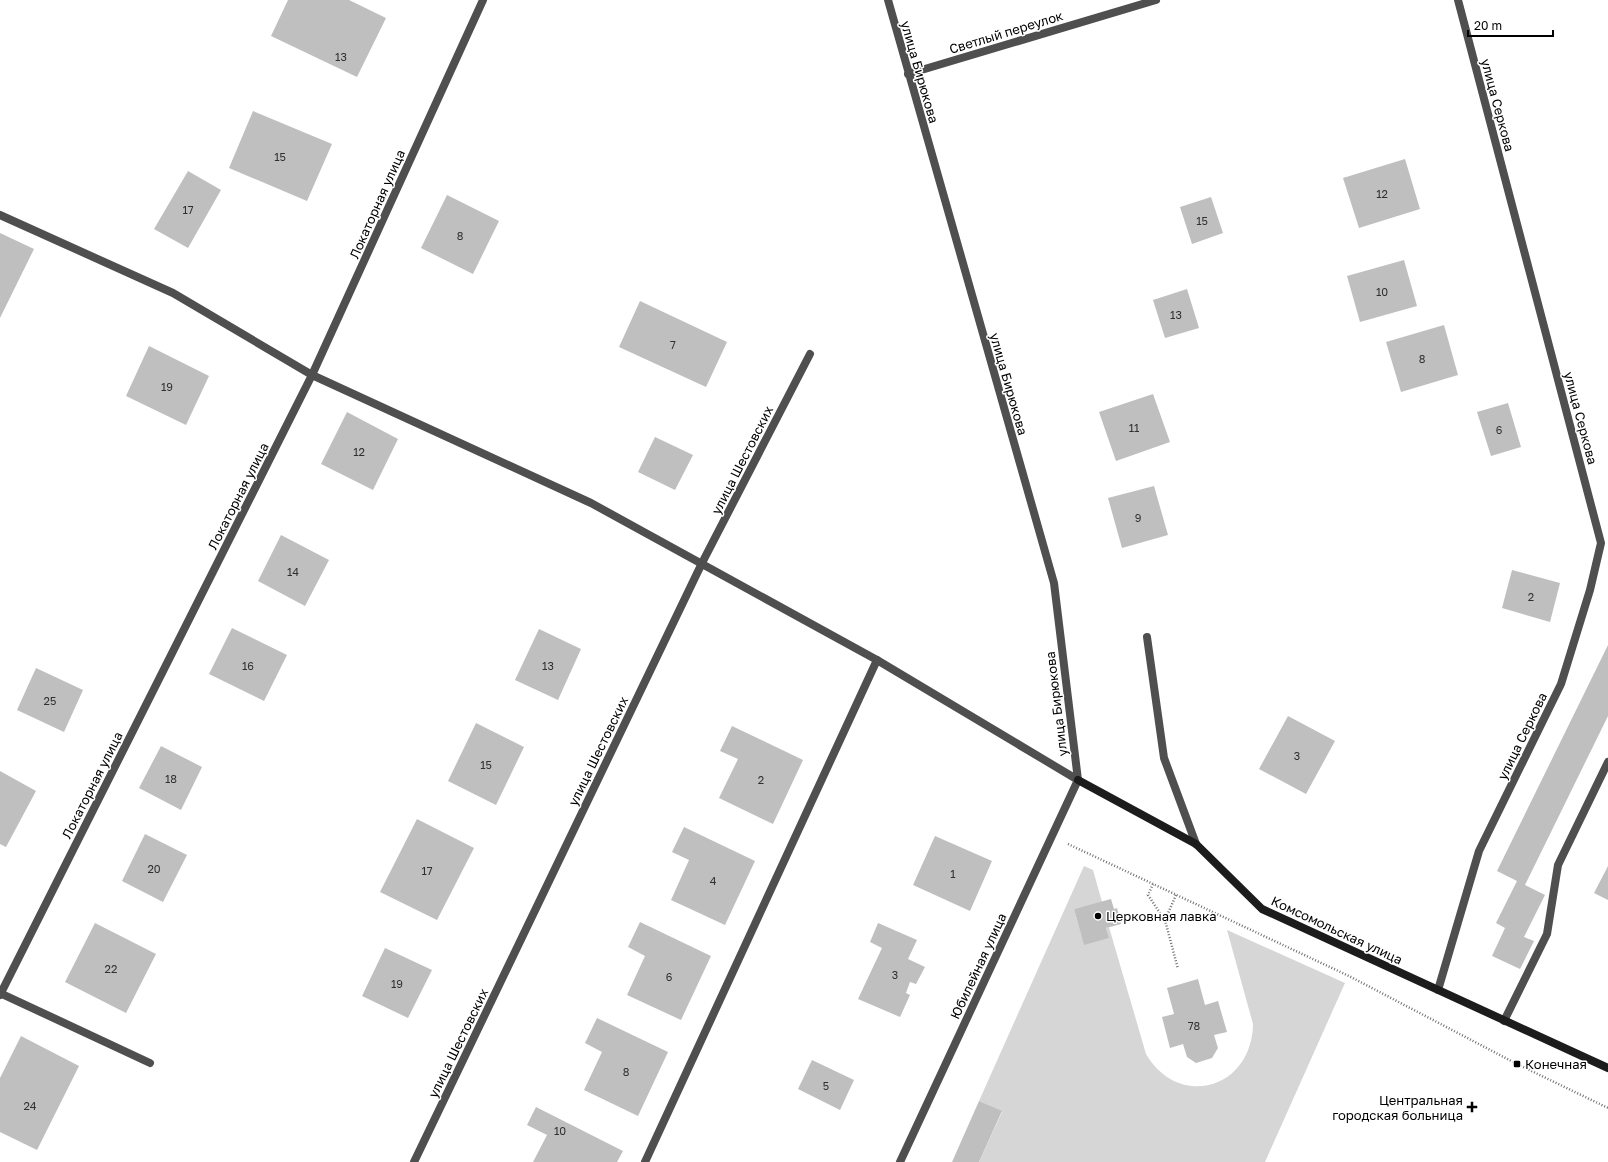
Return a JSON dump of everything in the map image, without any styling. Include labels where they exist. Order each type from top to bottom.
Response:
[{"type":"street","name":"Локаторная улица","points":[[0,994],[312,375],[483,0]]},
{"type":"street","name":"улица Бирюкова","points":[[888,0],[1054,583],[1078,780]]},
{"type":"street","name":"Светлый переулок","points":[[908,74],[1156,0]]},
{"type":"street","name":"улица Серкова","points":[[1438,990],[1479,851],[1561,684],[1590,590],[1601,543],[1458,0]]},
{"type":"street","points":[[0,215],[173,293],[312,375],[591,503],[877,660],[1078,780]]},
{"type":"street","name":"улица Шестовских","points":[[414,1162],[702,563],[810,354]]},
{"type":"street","points":[[1147,637],[1164,758],[1196,844]]},
{"type":"street","points":[[645,1162],[877,660]]},
{"type":"street","points":[[1504,1021],[1547,934],[1558,865],[1608,762]]},
{"type":"street","name":"Комсомольская улица","points":[[1078,780],[1196,844],[1262,909],[1608,1068]]},
{"type":"street","name":"Юбилейная улица","points":[[900,1162],[1078,780]]},
{"type":"street","points":[[0,994],[150,1063]]},
{"type":"path","points":[[1051,837],[1349,976],[1517,1064],[1608,1108]]},
{"type":"path","points":[[1153,884],[1148,895],[1165,920],[1178,969]]},
{"type":"path","points":[[1165,920],[1176,895]]},
{"type":"shaded area","points":[[1084,866],[1093,870],[1102,902],[1074,909],[1084,944],[1108,938],[1106,928],[1109,927],[1146,1054],[1160,1071],[1176,1082],[1194,1086],[1212,1084],[1227,1077],[1240,1064],[1249,1046],[1253,1024],[1227,930],[1345,983],[1265,1162],[979,1162],[1002,1112],[979,1101]]},
{"type":"building","points":[[288,0],[349,0],[386,18],[357,77],[271,36]]},
{"type":"building","points":[[253,111],[332,144],[307,201],[229,168]]},
{"type":"building","points":[[1405,159],[1420,209],[1359,228],[1343,178]]},
{"type":"building","points":[[188,171],[221,190],[188,248],[154,229]]},
{"type":"building","points":[[447,195],[499,221],[473,274],[421,248]]},
{"type":"building","points":[[1211,197],[1223,233],[1192,244],[1180,207]]},
{"type":"building","points":[[0,233],[34,249],[0,318]]},
{"type":"building","points":[[1404,260],[1417,306],[1360,322],[1347,276]]},
{"type":"building","points":[[1187,289],[1199,328],[1165,338],[1153,300]]},
{"type":"building","points":[[640,301],[727,342],[706,387],[619,347]]},
{"type":"building","points":[[1444,325],[1458,375],[1401,392],[1386,342]]},
{"type":"building","points":[[149,346],[209,376],[186,425],[126,396]]},
{"type":"building","points":[[1153,394],[1170,442],[1116,461],[1099,412]]},
{"type":"building","points":[[1508,403],[1521,447],[1491,456],[1477,412]]},
{"type":"building","points":[[347,412],[398,439],[373,490],[321,464]]},
{"type":"building","points":[[655,437],[693,455],[675,490],[638,472]]},
{"type":"building","points":[[1154,486],[1168,535],[1122,548],[1108,498]]},
{"type":"building","points":[[281,535],[329,560],[305,606],[258,581]]},
{"type":"building","points":[[1512,570],[1560,583],[1550,622],[1502,608]]},
{"type":"building","points":[[232,628],[287,655],[264,701],[209,674]]},
{"type":"building","points":[[539,629],[581,649],[558,700],[515,680]]},
{"type":"building","points":[[1608,645],[1608,716],[1525,885],[1545,895],[1524,937],[1534,941],[1520,969],[1492,956],[1505,928],[1496,923],[1517,881],[1497,871]]},
{"type":"building","points":[[36,668],[83,690],[64,732],[17,710]]},
{"type":"building","points":[[1288,716],[1335,741],[1306,794],[1259,769]]},
{"type":"building","points":[[476,723],[524,747],[496,805],[448,781]]},
{"type":"building","points":[[732,726],[803,760],[773,824],[719,798],[738,759],[720,751]]},
{"type":"building","points":[[161,746],[202,767],[181,810],[139,788]]},
{"type":"building","points":[[0,771],[36,791],[6,847],[0,844]]},
{"type":"building","points":[[417,819],[474,848],[437,920],[380,892]]},
{"type":"building","points":[[684,827],[755,861],[725,925],[671,900],[689,860],[672,852]]},
{"type":"building","points":[[145,834],[187,855],[163,902],[122,881]]},
{"type":"building","points":[[935,836],[992,861],[970,911],[913,885]]},
{"type":"building","points":[[1608,866],[1608,900],[1594,893]]},
{"type":"building","name":"Церковная лавка","points":[[1111,899],[1114,909],[1117,908],[1121,924],[1106,928],[1109,938],[1084,945],[1074,909]]},
{"type":"building","points":[[640,922],[711,956],[681,1020],[627,995],[645,956],[628,947]]},
{"type":"building","points":[[95,923],[156,954],[126,1013],[65,982]]},
{"type":"building","points":[[878,923],[917,940],[908,959],[925,967],[916,984],[910,982],[906,993],[910,995],[900,1017],[858,999],[882,948],[870,942]]},
{"type":"building","points":[[385,948],[432,970],[408,1018],[362,996]]},
{"type":"building","points":[[1198,979],[1205,1005],[1218,1001],[1227,1032],[1214,1035],[1218,1048],[1212,1058],[1196,1063],[1187,1057],[1183,1044],[1170,1048],[1162,1017],[1174,1014],[1167,988]]},
{"type":"building","points":[[597,1018],[668,1052],[638,1116],[584,1090],[602,1052],[585,1043]]},
{"type":"building","points":[[21,1036],[79,1066],[37,1150],[0,1132],[0,1078]]},
{"type":"building","points":[[812,1060],[854,1080],[840,1110],[798,1089]]},
{"type":"building","points":[[979,1101],[1002,1111],[979,1162],[952,1162]]},
{"type":"building","points":[[536,1107],[623,1151],[617,1162],[533,1162],[547,1135],[527,1125]]},
{"type":"place","name":"Церковная лавка","points":[[1098,916]]},
{"type":"place","name":"Конечная","points":[[1517,1064]]},
{"type":"place","name":"Центральная городская больница","points":[[1472,1107]]}]
